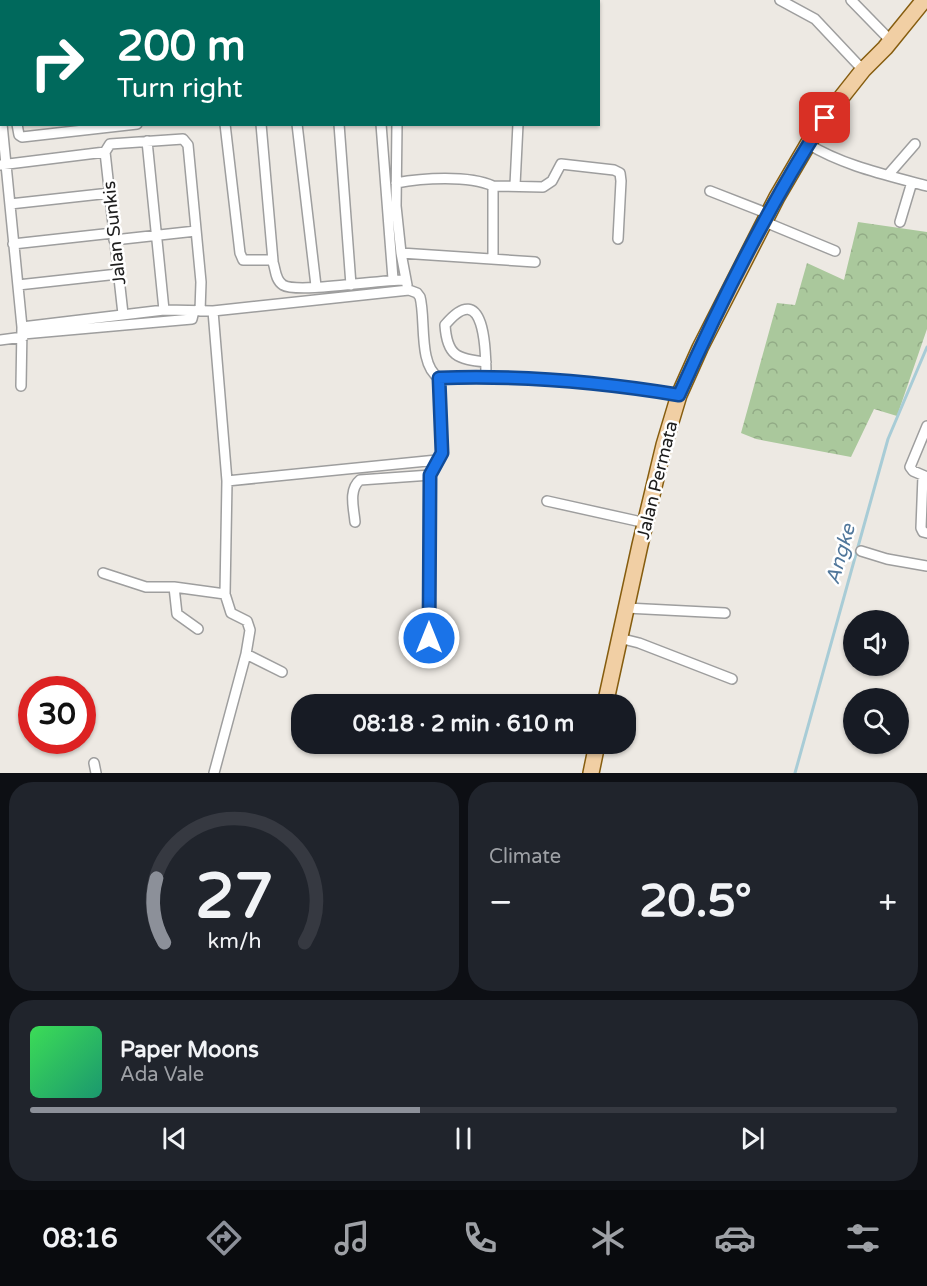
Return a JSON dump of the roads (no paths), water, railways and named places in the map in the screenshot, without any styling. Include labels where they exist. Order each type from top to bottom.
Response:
[{"type":"main road","name":"Jalan Permata","points":[[607,694],[664,446],[679,395],[700,348],[808,144],[825,118],[863,70],[891,41],[924,0]]},
{"type":"main road","points":[[591,773],[595,754]]},
{"type":"street","points":[[780,0],[815,19],[863,70]]},
{"type":"street","points":[[851,0],[891,41]]},
{"type":"street","points":[[1,126],[2,165],[10,204],[23,333],[21,386]]},
{"type":"street","points":[[17,126],[19,135],[22,137],[59,128],[98,126]]},
{"type":"street","points":[[225,126],[241,257],[246,261],[268,259],[273,261]]},
{"type":"street","points":[[261,126],[273,261],[277,277],[285,286],[297,288],[351,285],[393,279],[406,280]]},
{"type":"street","points":[[297,126],[316,286]]},
{"type":"street","points":[[339,126],[351,285]]},
{"type":"street","points":[[381,126],[393,279]]},
{"type":"street","points":[[397,126],[396,206],[400,253],[409,290]]},
{"type":"street","points":[[515,185],[518,126]]},
{"type":"street","points":[[2,165],[105,152],[110,144],[183,139],[188,145],[201,282],[197,311],[192,318],[23,333]]},
{"type":"street","points":[[147,141],[164,310]]},
{"type":"street","points":[[808,144],[857,166],[927,186]]},
{"type":"street","points":[[888,176],[915,144]]},
{"type":"street","name":"Jalan Sunkis","points":[[105,152],[123,314]]},
{"type":"street","points":[[396,183],[408,180],[468,179],[493,186],[547,185],[552,181],[561,164],[614,170],[620,173],[621,181],[618,239]]},
{"type":"street","points":[[900,222],[912,182]]},
{"type":"street","points":[[492,259],[493,186]]},
{"type":"street","points":[[710,191],[835,251]]},
{"type":"street","points":[[10,204],[110,193]]},
{"type":"street","points":[[14,244],[196,231]]},
{"type":"street","points":[[400,253],[535,262]]},
{"type":"street","points":[[18,285],[118,274]]},
{"type":"street","points":[[0,340],[23,333],[123,314],[164,310],[213,311],[409,290],[420,297],[426,357],[430,370],[439,378],[486,377],[630,386],[679,395]]},
{"type":"street","points":[[486,362],[467,360],[455,355],[451,350],[445,325],[464,309],[471,309],[480,319],[484,331],[486,362],[486,377]]},
{"type":"street","points":[[213,311],[227,481],[225,594],[231,614],[249,624],[250,630],[246,654],[214,773]]},
{"type":"street","points":[[140,312],[142,323]]},
{"type":"street","points":[[429,638],[430,475],[442,453],[439,378]]},
{"type":"street","points":[[927,426],[925,438],[910,467],[925,476],[921,528],[927,533]]},
{"type":"street","points":[[227,481],[437,460]]},
{"type":"street","points":[[355,522],[353,491],[360,480],[430,475]]},
{"type":"street","points":[[547,501],[646,523]]},
{"type":"street","points":[[861,551],[887,559],[927,566]]},
{"type":"street","points":[[103,573],[146,586],[174,587],[225,594]]},
{"type":"street","points":[[174,587],[177,614],[198,629]]},
{"type":"street","points":[[626,608],[725,614]]},
{"type":"street","points":[[619,638],[639,643],[732,679]]},
{"type":"street","points":[[246,654],[282,672]]},
{"type":"waterway","name":"Angke","points":[[795,773],[888,439],[927,347]]}]
